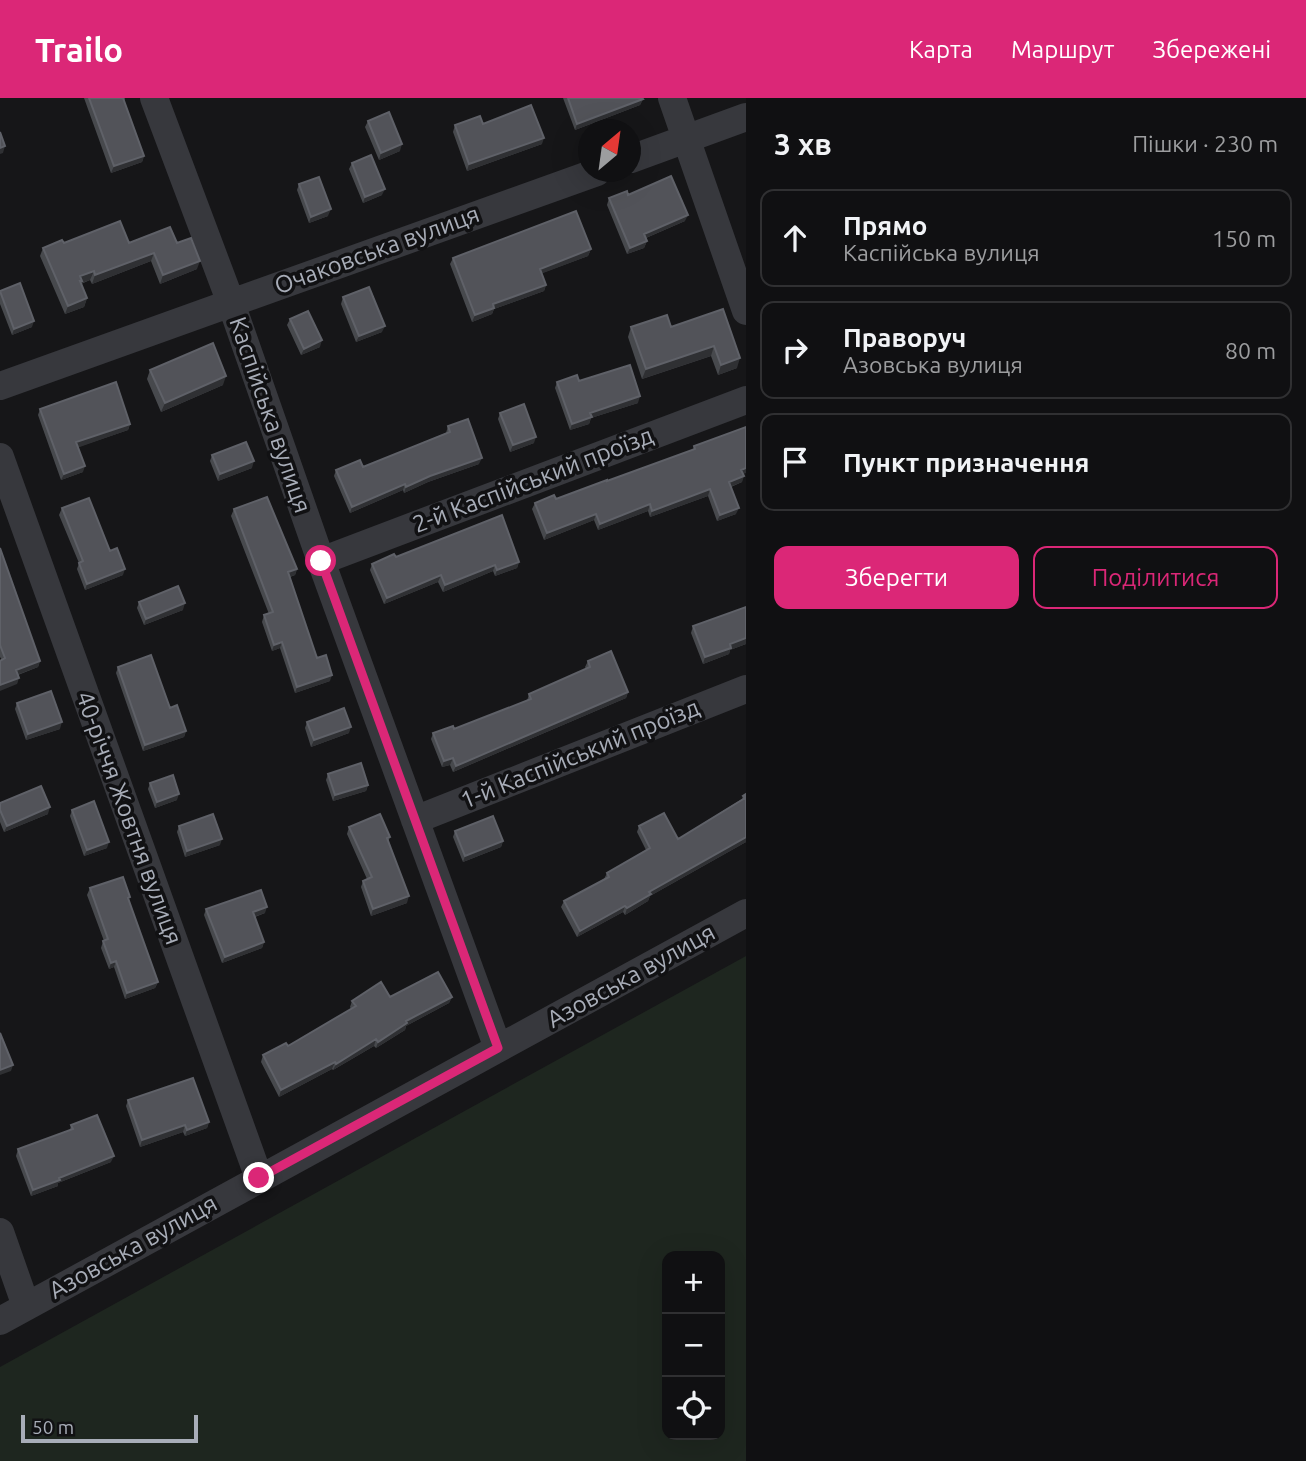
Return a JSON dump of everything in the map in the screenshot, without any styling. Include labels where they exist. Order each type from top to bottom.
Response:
[{"type":"street","name":"Каспійська вулиця","points":[[154,98],[231,303],[321,561],[498,1048]]},
{"type":"street","points":[[672,98],[746,311]]},
{"type":"street","points":[[641,155],[746,117]]},
{"type":"street","name":"Очаковська вулиця","points":[[0,386],[578,179]]},
{"type":"street","name":"2-й Каспійський проїзд","points":[[321,561],[746,400]]},
{"type":"street","name":"40-річчя Жовтня вулиця","points":[[0,457],[259,1178]]},
{"type":"street","name":"1-й Каспійський проїзд","points":[[415,820],[746,689]]},
{"type":"street","name":"Азовська вулиця","points":[[0,1321],[746,913]]},
{"type":"street","points":[[0,1232],[26,1306]]},
{"type":"shaded area","points":[[746,956],[746,1461],[0,1461],[0,1367]]},
{"type":"building","points":[[89,98],[123,98],[144,156],[114,166]]},
{"type":"building","points":[[568,98],[643,99],[590,119],[578,119],[577,124]]},
{"type":"building","points":[[531,105],[544,138],[469,164],[455,125],[480,116],[483,124]]},
{"type":"building","points":[[389,112],[402,144],[381,153],[368,121]]},
{"type":"building","points":[[0,132],[5,146],[0,148]]},
{"type":"building","points":[[371,155],[385,189],[365,197],[352,163]]},
{"type":"building","points":[[671,176],[688,215],[644,234],[647,241],[630,248],[609,198],[627,191],[628,195]]},
{"type":"building","points":[[319,177],[331,209],[311,217],[299,184]]},
{"type":"building","points":[[576,211],[591,249],[540,269],[546,285],[493,304],[494,308],[475,315],[453,258]]},
{"type":"building","points":[[120,221],[129,243],[170,227],[177,243],[191,238],[200,261],[163,275],[154,253],[95,275],[94,271],[80,276],[87,298],[68,306],[43,248],[62,240],[64,243]]},
{"type":"building","points":[[20,283],[34,321],[14,329],[0,291]]},
{"type":"building","points":[[369,287],[385,326],[359,336],[343,297]]},
{"type":"building","points":[[723,309],[740,358],[721,365],[714,346],[646,369],[631,327],[667,315],[671,327]]},
{"type":"building","points":[[308,311],[322,340],[304,349],[290,319]]},
{"type":"building","points":[[213,343],[226,376],[165,403],[150,370]]},
{"type":"building","points":[[630,365],[640,396],[590,413],[592,417],[572,424],[557,382],[577,375],[579,381]]},
{"type":"building","points":[[116,382],[130,424],[76,442],[85,466],[64,474],[40,409]]},
{"type":"building","points":[[524,404],[536,437],[513,445],[500,413]]},
{"type":"building","points":[[468,419],[482,458],[406,487],[405,484],[352,507],[336,470],[360,460],[363,467],[450,432],[448,426]]},
{"type":"building","points":[[746,427],[746,468],[741,470],[744,476],[729,482],[739,508],[720,515],[710,489],[652,511],[650,504],[600,524],[596,514],[547,533],[535,503],[554,495],[556,499],[607,481]]},
{"type":"building","points":[[246,442],[254,461],[220,474],[212,455]]},
{"type":"building","points":[[267,497],[297,569],[288,572],[317,658],[326,655],[332,675],[297,687],[282,642],[274,645],[264,615],[273,612],[234,509]]},
{"type":"building","points":[[89,498],[110,551],[117,548],[125,569],[87,584],[79,563],[83,561],[62,508]]},
{"type":"building","points":[[502,515],[519,562],[497,570],[495,565],[445,585],[441,575],[387,598],[372,564]]},
{"type":"building","points":[[0,548],[40,661],[16,670],[19,678],[0,685],[0,661],[5,658],[0,645]]},
{"type":"building","points":[[178,586],[185,603],[146,619],[139,602]]},
{"type":"building","points":[[746,607],[746,638],[730,644],[731,648],[705,657],[693,626]]},
{"type":"building","points":[[611,651],[628,692],[456,766],[453,758],[444,761],[433,733],[453,726],[454,729],[531,699],[529,694],[590,667],[588,661]]},
{"type":"building","points":[[151,655],[170,708],[177,705],[186,731],[145,745],[118,667]]},
{"type":"building","points":[[51,691],[62,722],[28,734],[17,703]]},
{"type":"building","points":[[344,708],[351,727],[314,740],[307,722]]},
{"type":"building","points":[[361,763],[368,785],[335,795],[328,774]]},
{"type":"building","points":[[173,775],[179,794],[157,802],[150,783]]},
{"type":"building","points":[[41,786],[50,807],[7,826],[0,803]]},
{"type":"building","points":[[746,794],[746,837],[649,892],[651,894],[627,908],[625,906],[580,931],[564,901],[609,877],[607,873],[650,848],[639,826],[664,813],[678,839],[745,798],[743,796]]},
{"type":"building","points":[[94,801],[109,842],[87,850],[72,810]]},
{"type":"building","points":[[213,814],[222,839],[187,851],[179,826]]},
{"type":"building","points":[[380,814],[409,896],[373,909],[363,881],[372,877],[349,827]]},
{"type":"building","points":[[493,816],[503,841],[465,856],[455,831]]},
{"type":"building","points":[[123,877],[158,982],[127,993],[116,961],[111,963],[103,941],[108,939],[90,888]]},
{"type":"building","points":[[261,890],[267,907],[253,912],[264,942],[225,957],[206,909]]},
{"type":"building","points":[[438,972],[452,997],[406,1021],[407,1023],[378,1042],[376,1039],[336,1064],[335,1062],[281,1090],[263,1055],[286,1043],[288,1046],[356,1006],[352,1001],[381,982],[390,997]]},
{"type":"building","points":[[0,1033],[13,1065],[0,1070]]},
{"type":"building","points":[[193,1078],[209,1122],[187,1130],[185,1125],[142,1140],[128,1100]]},
{"type":"building","points":[[97,1115],[114,1156],[33,1190],[18,1149],[73,1129],[71,1125]]},
{"type":"route","points":[[259,1178],[498,1048],[321,561]]}]
